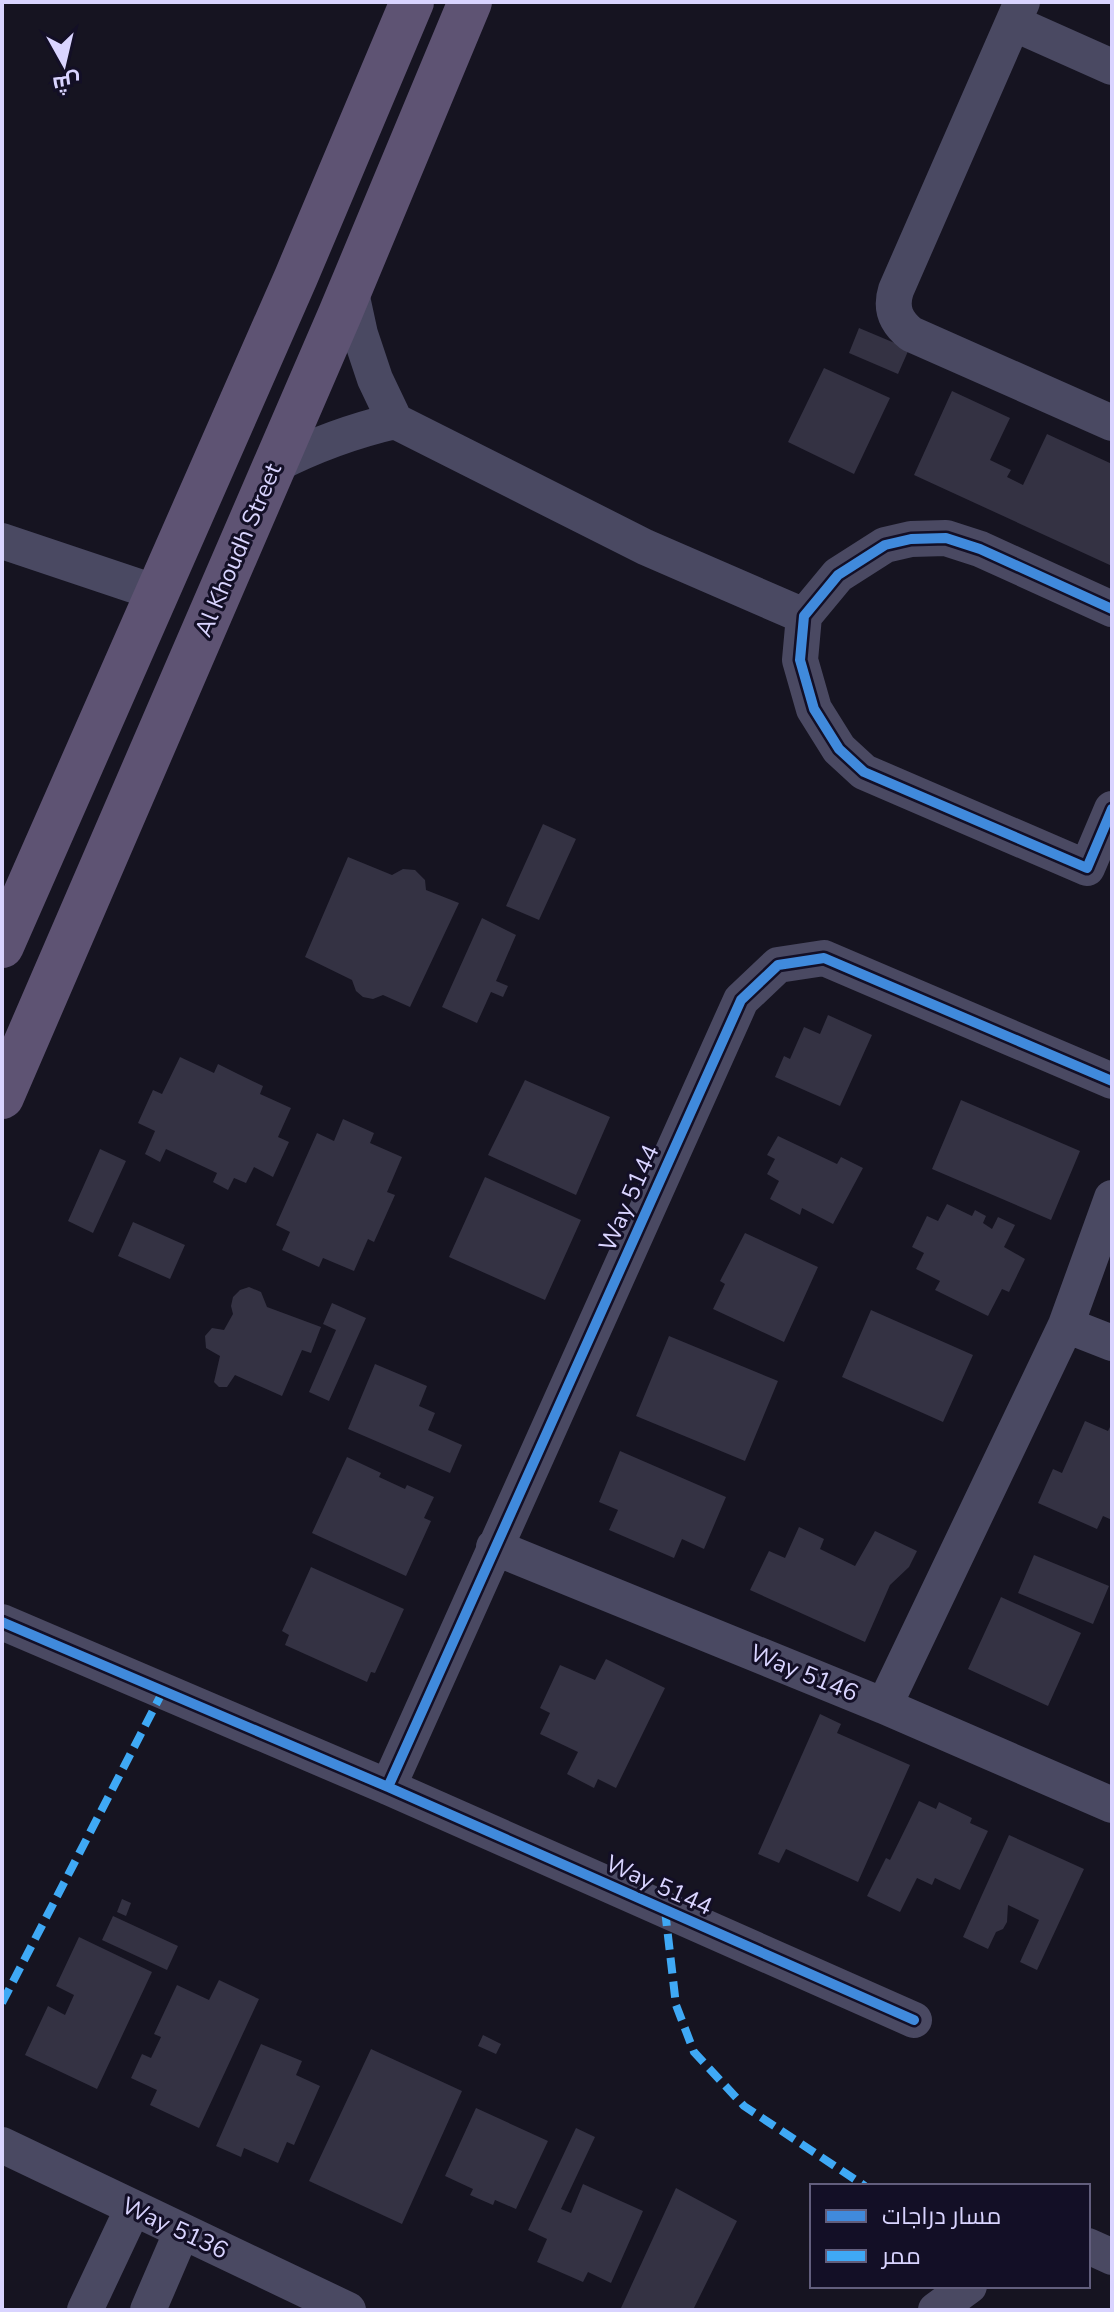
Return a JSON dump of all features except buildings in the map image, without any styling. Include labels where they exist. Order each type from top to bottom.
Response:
[{"type":"main road","points":[[2,946],[296,277],[412,2]]},
{"type":"main road","name":"Al Khoudh Street","points":[[2,1097],[275,465],[470,2]]},
{"type":"street","points":[[1112,67],[1018,12],[894,299],[895,317],[901,327],[911,334],[1112,423]]},
{"type":"street","points":[[350,288],[375,379],[395,421],[645,547],[804,616]]},
{"type":"street","points":[[275,465],[353,431],[395,421]]},
{"type":"street","points":[[1112,609],[980,549],[946,538],[911,539],[885,545],[838,575],[804,616],[800,660],[814,709],[839,749],[864,772],[1099,874],[1112,809]]},
{"type":"street","points":[[2,541],[157,593]]},
{"type":"street","name":"Way 5144","points":[[388,1787],[741,1000],[778,965],[824,958],[1112,1081]]},
{"type":"street","points":[[884,1706],[1066,1325],[1112,1198]]},
{"type":"street","points":[[1066,1325],[1112,1343]]},
{"type":"street","name":"Way 5146","points":[[494,1547],[884,1706],[1112,1805]]},
{"type":"street","name":"Way 5144","points":[[2,1622],[388,1787],[914,2020]]},
{"type":"street","name":"Way 5136","points":[[2,2145],[348,2310]]},
{"type":"street","points":[[85,2310],[133,2208]]},
{"type":"street","points":[[148,2310],[182,2231]]},
{"type":"street","points":[[1090,2247],[1112,2257]]},
{"type":"street","points":[[936,2310],[966,2288]]},
{"type":"marked path","points":[[2,2003],[163,1691]]},
{"type":"marked path","points":[[665,1910],[676,2005],[694,2052],[744,2106],[862,2184]]},
{"type":"cycle path","points":[[1112,609],[980,549],[946,538],[911,539],[885,545],[838,575],[804,616],[800,660],[814,709],[839,749],[864,772],[1087,868],[1112,809]]},
{"type":"cycle path","points":[[388,1787],[741,1000],[778,965],[824,958],[1112,1081]]},
{"type":"cycle path","points":[[2,1622],[388,1787],[914,2020]]}]
